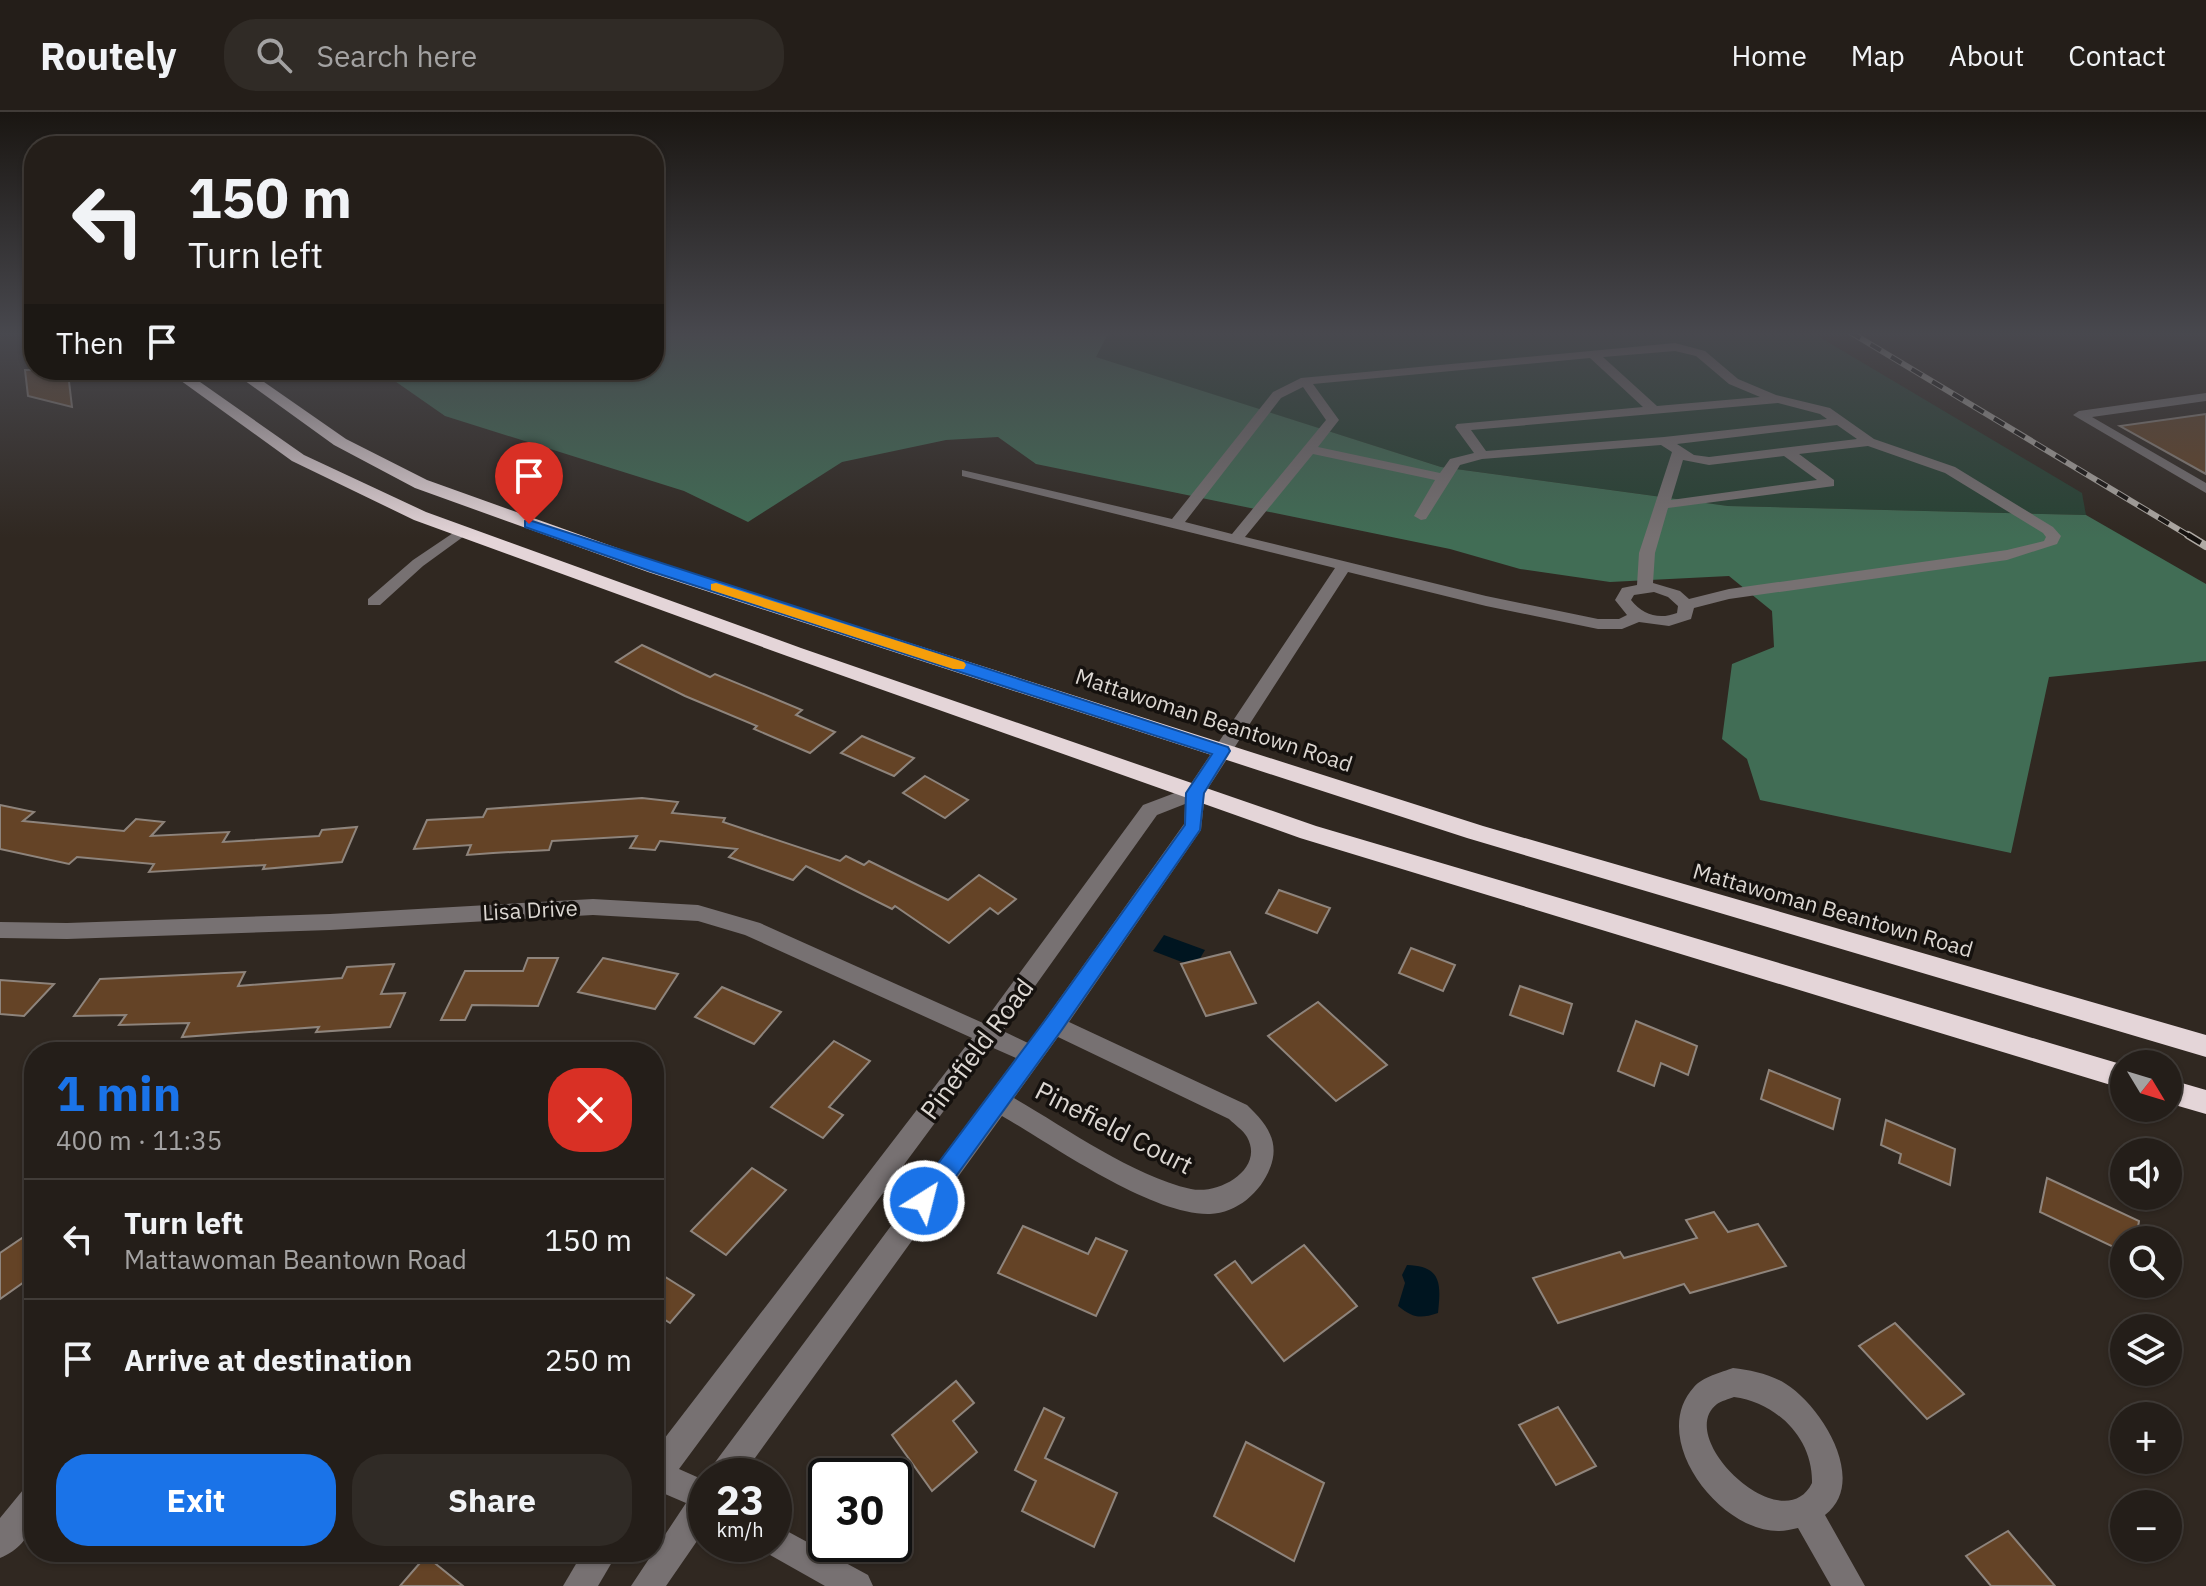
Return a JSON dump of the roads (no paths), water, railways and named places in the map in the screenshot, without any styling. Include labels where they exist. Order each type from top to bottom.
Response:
[{"type":"highway","points":[[217,401],[307,463],[420,516],[794,652],[1308,832],[2110,1073]]},
{"type":"highway","name":"Mattawoman Beantown Road","points":[[281,401],[340,442],[421,484],[655,568],[1673,893],[2206,1046]]},
{"type":"highway","points":[[307,463],[343,459],[379,477],[491,522],[525,523]]},
{"type":"highway","points":[[2182,1095],[2206,1102]]},
{"type":"street","points":[[1174,526],[1272,401]]},
{"type":"street","points":[[1235,540],[1333,420],[1319,401]]},
{"type":"street","points":[[1644,401],[1654,410]]},
{"type":"street","points":[[1482,455],[1462,427],[1758,401]]},
{"type":"street","points":[[1686,605],[1729,594],[2007,555],[2050,544],[2054,536],[1950,470],[1869,442],[1825,411],[1785,401]]},
{"type":"street","points":[[2179,401],[2079,415],[2206,489]]},
{"type":"street","points":[[1421,516],[1455,462],[1482,455],[1664,441],[1841,421]]},
{"type":"street","points":[[1664,441],[1679,452],[1709,461],[1869,442]]},
{"type":"street","points":[[1310,449],[1443,478]]},
{"type":"street","points":[[1645,587],[1647,553],[1679,452]]},
{"type":"street","points":[[1662,505],[1829,483],[1787,452]]},
{"type":"street","points":[[967,473],[1174,526],[1598,624],[1622,624],[1639,616]]},
{"type":"street","points":[[374,602],[418,563],[462,531]]},
{"type":"street","name":"Pinefield Road","points":[[737,1458],[1054,1025],[1194,825],[1195,793],[1344,566]]},
{"type":"street","points":[[1645,587],[1674,594],[1686,605],[1685,616],[1671,621],[1639,616],[1623,600],[1628,591],[1645,587]]},
{"type":"street","name":"Pinefield Road","points":[[664,1463],[987,1036],[1150,810],[1195,793]]},
{"type":"street","name":"Lisa Drive","points":[[0,930],[67,931],[330,922],[593,907],[698,913],[752,929],[1030,1054]]},
{"type":"street","name":"Pinefield Court","points":[[997,1101],[1143,1182],[1180,1199],[1212,1203],[1234,1195],[1256,1174],[1263,1151],[1258,1134],[1238,1112],[1054,1025]]},
{"type":"street","points":[[1733,1382],[1753,1384],[1783,1399],[1809,1424],[1824,1454],[1826,1484],[1818,1500],[1805,1511],[1786,1516],[1765,1513],[1743,1504],[1723,1489],[1707,1470],[1696,1449],[1692,1428],[1694,1410],[1702,1396],[1716,1386],[1733,1382]]},
{"type":"street","points":[[664,1479],[688,1491]]},
{"type":"street","points":[[1805,1511],[1849,1586]]},
{"type":"street","points":[[0,1542],[24,1513]]},
{"type":"street","points":[[664,1561],[688,1526]]},
{"type":"street","points":[[792,1550],[857,1586]]},
{"type":"street","points":[[579,1586],[595,1562]]},
{"type":"street","points":[[647,1586],[663,1562]]},
{"type":"water","points":[[1164,935],[1205,950],[1195,967],[1153,951]]},
{"type":"water","points":[[1407,1265],[1427,1269],[1437,1278],[1438,1313],[1417,1316],[1398,1306],[1405,1283],[1402,1275]]},
{"type":"railway","points":[[1964,401],[2191,537]]},
{"type":"railway","points":[[2188,535],[2206,546]]}]
